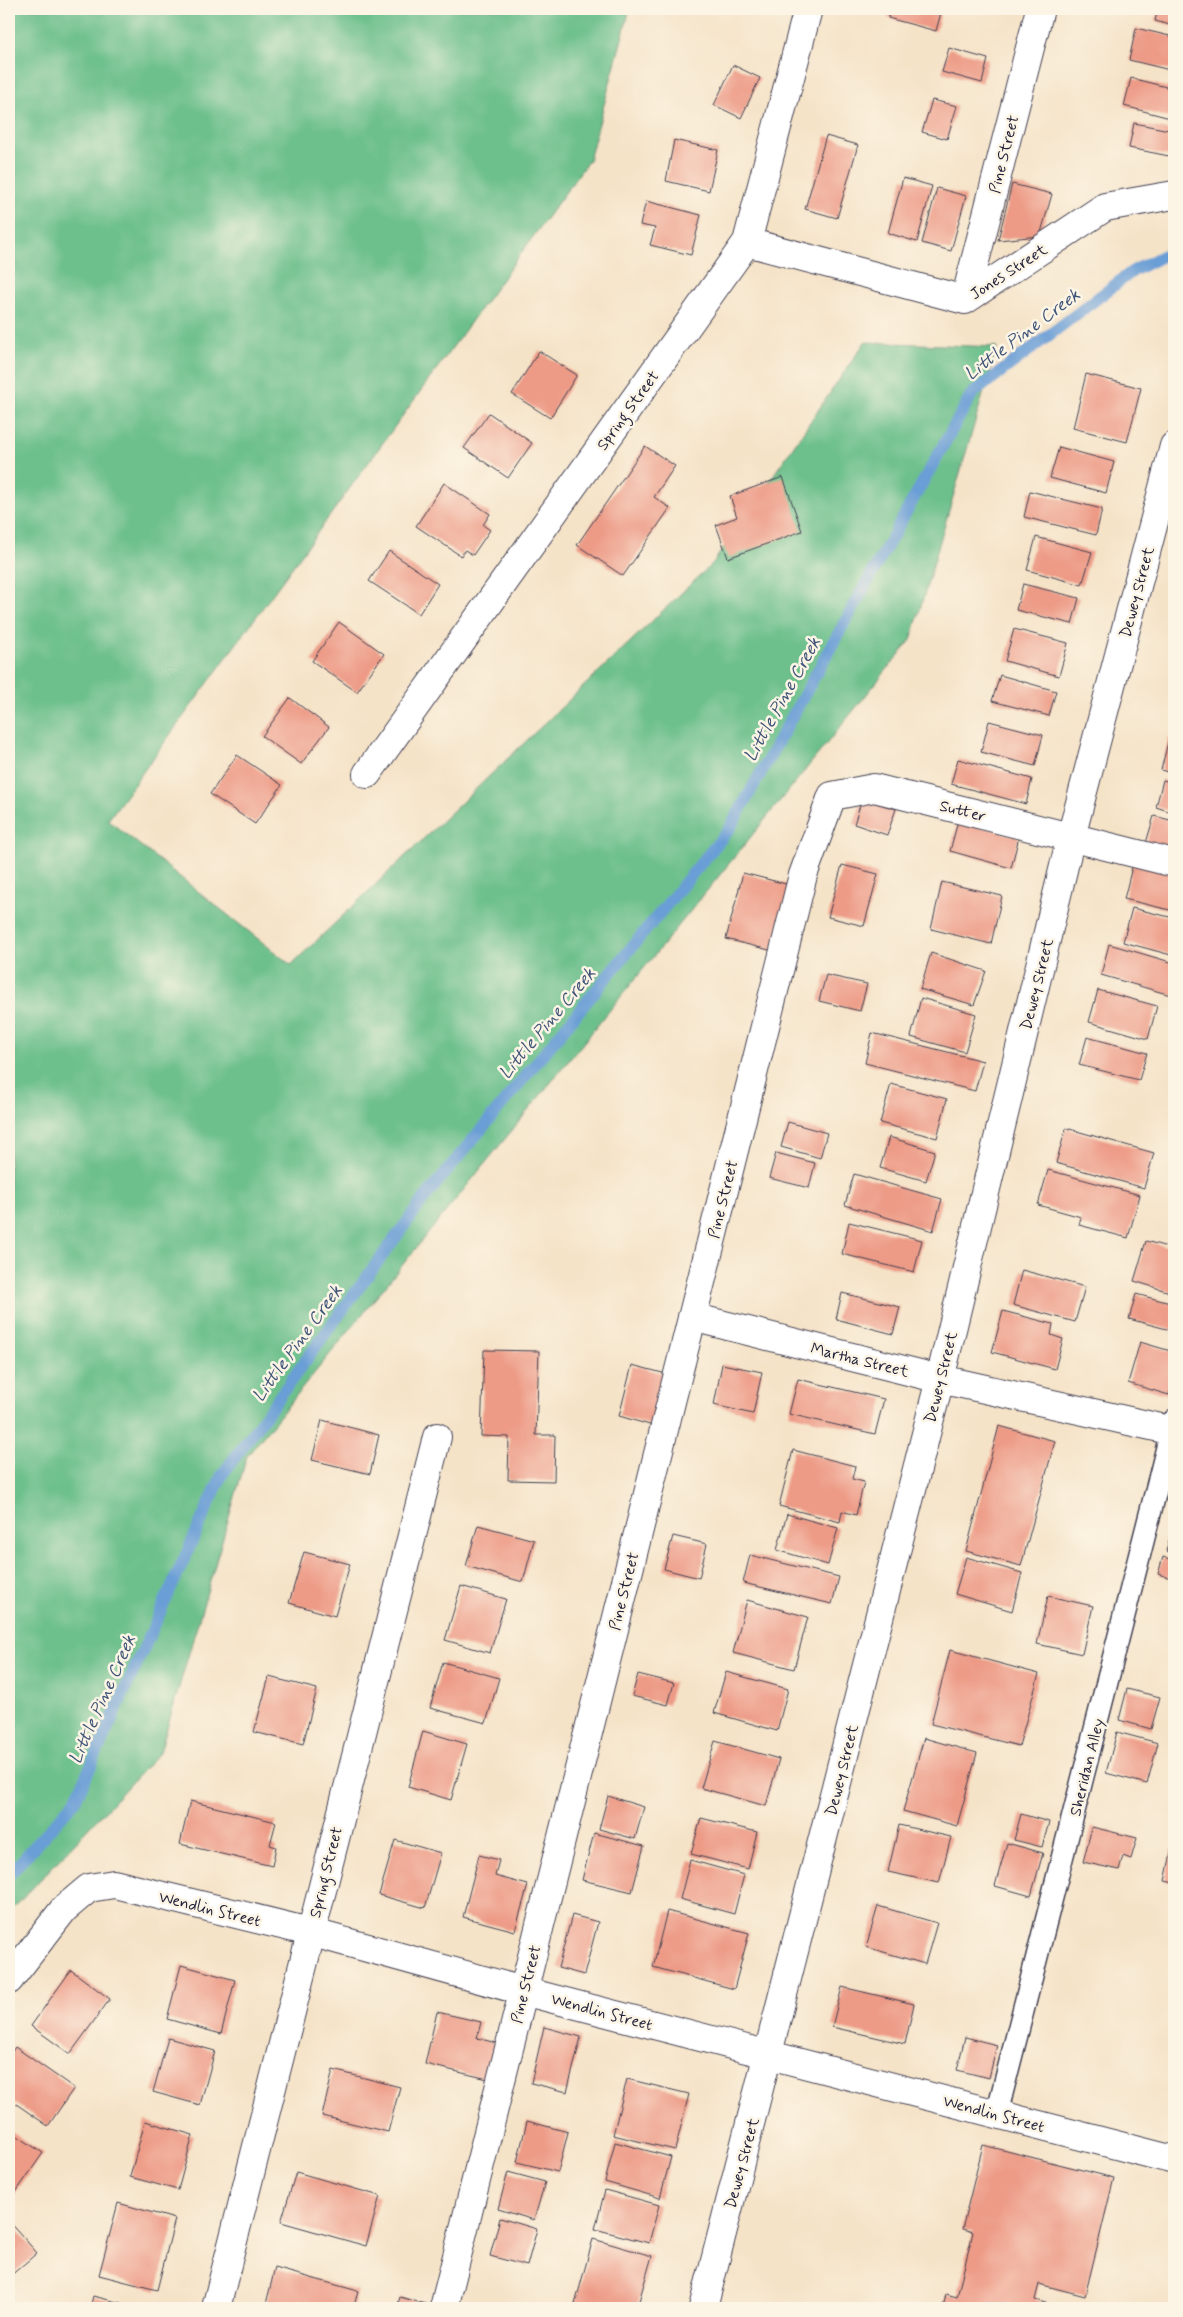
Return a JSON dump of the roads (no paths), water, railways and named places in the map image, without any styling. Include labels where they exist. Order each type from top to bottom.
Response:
[{"type":"street","name":"Spring Street","points":[[367,774],[747,242],[808,9]]},
{"type":"street","name":"Pine Street","points":[[965,300],[1040,9]]},
{"type":"street","name":"Jones Street","points":[[747,242],[965,300],[1105,207],[1174,195]]},
{"type":"street","name":"Dewey Street","points":[[704,2308],[770,2055],[940,1379],[1072,837],[1174,446]]},
{"type":"street","name":"Sutter","points":[[803,875],[832,796],[874,788],[1174,863]]},
{"type":"street","name":"Pine Street","points":[[444,2308],[803,875]]},
{"type":"street","name":"Martha Street","points":[[692,1318],[940,1379],[1173,1427]]},
{"type":"street","name":"Spring Street","points":[[216,2308],[437,1437]]},
{"type":"street","name":"Wendlin Street","points":[[9,1980],[64,1908],[89,1888],[114,1884],[310,1932],[524,1991],[1174,2160]]},
{"type":"lane","name":"Sheridan Alley","points":[[997,2113],[1173,1427]]},
{"type":"waterway","name":"Little Pine Creek","points":[[9,1875],[75,1801],[222,1475],[423,1200],[730,828],[972,394],[1133,271],[1174,250]]}]
